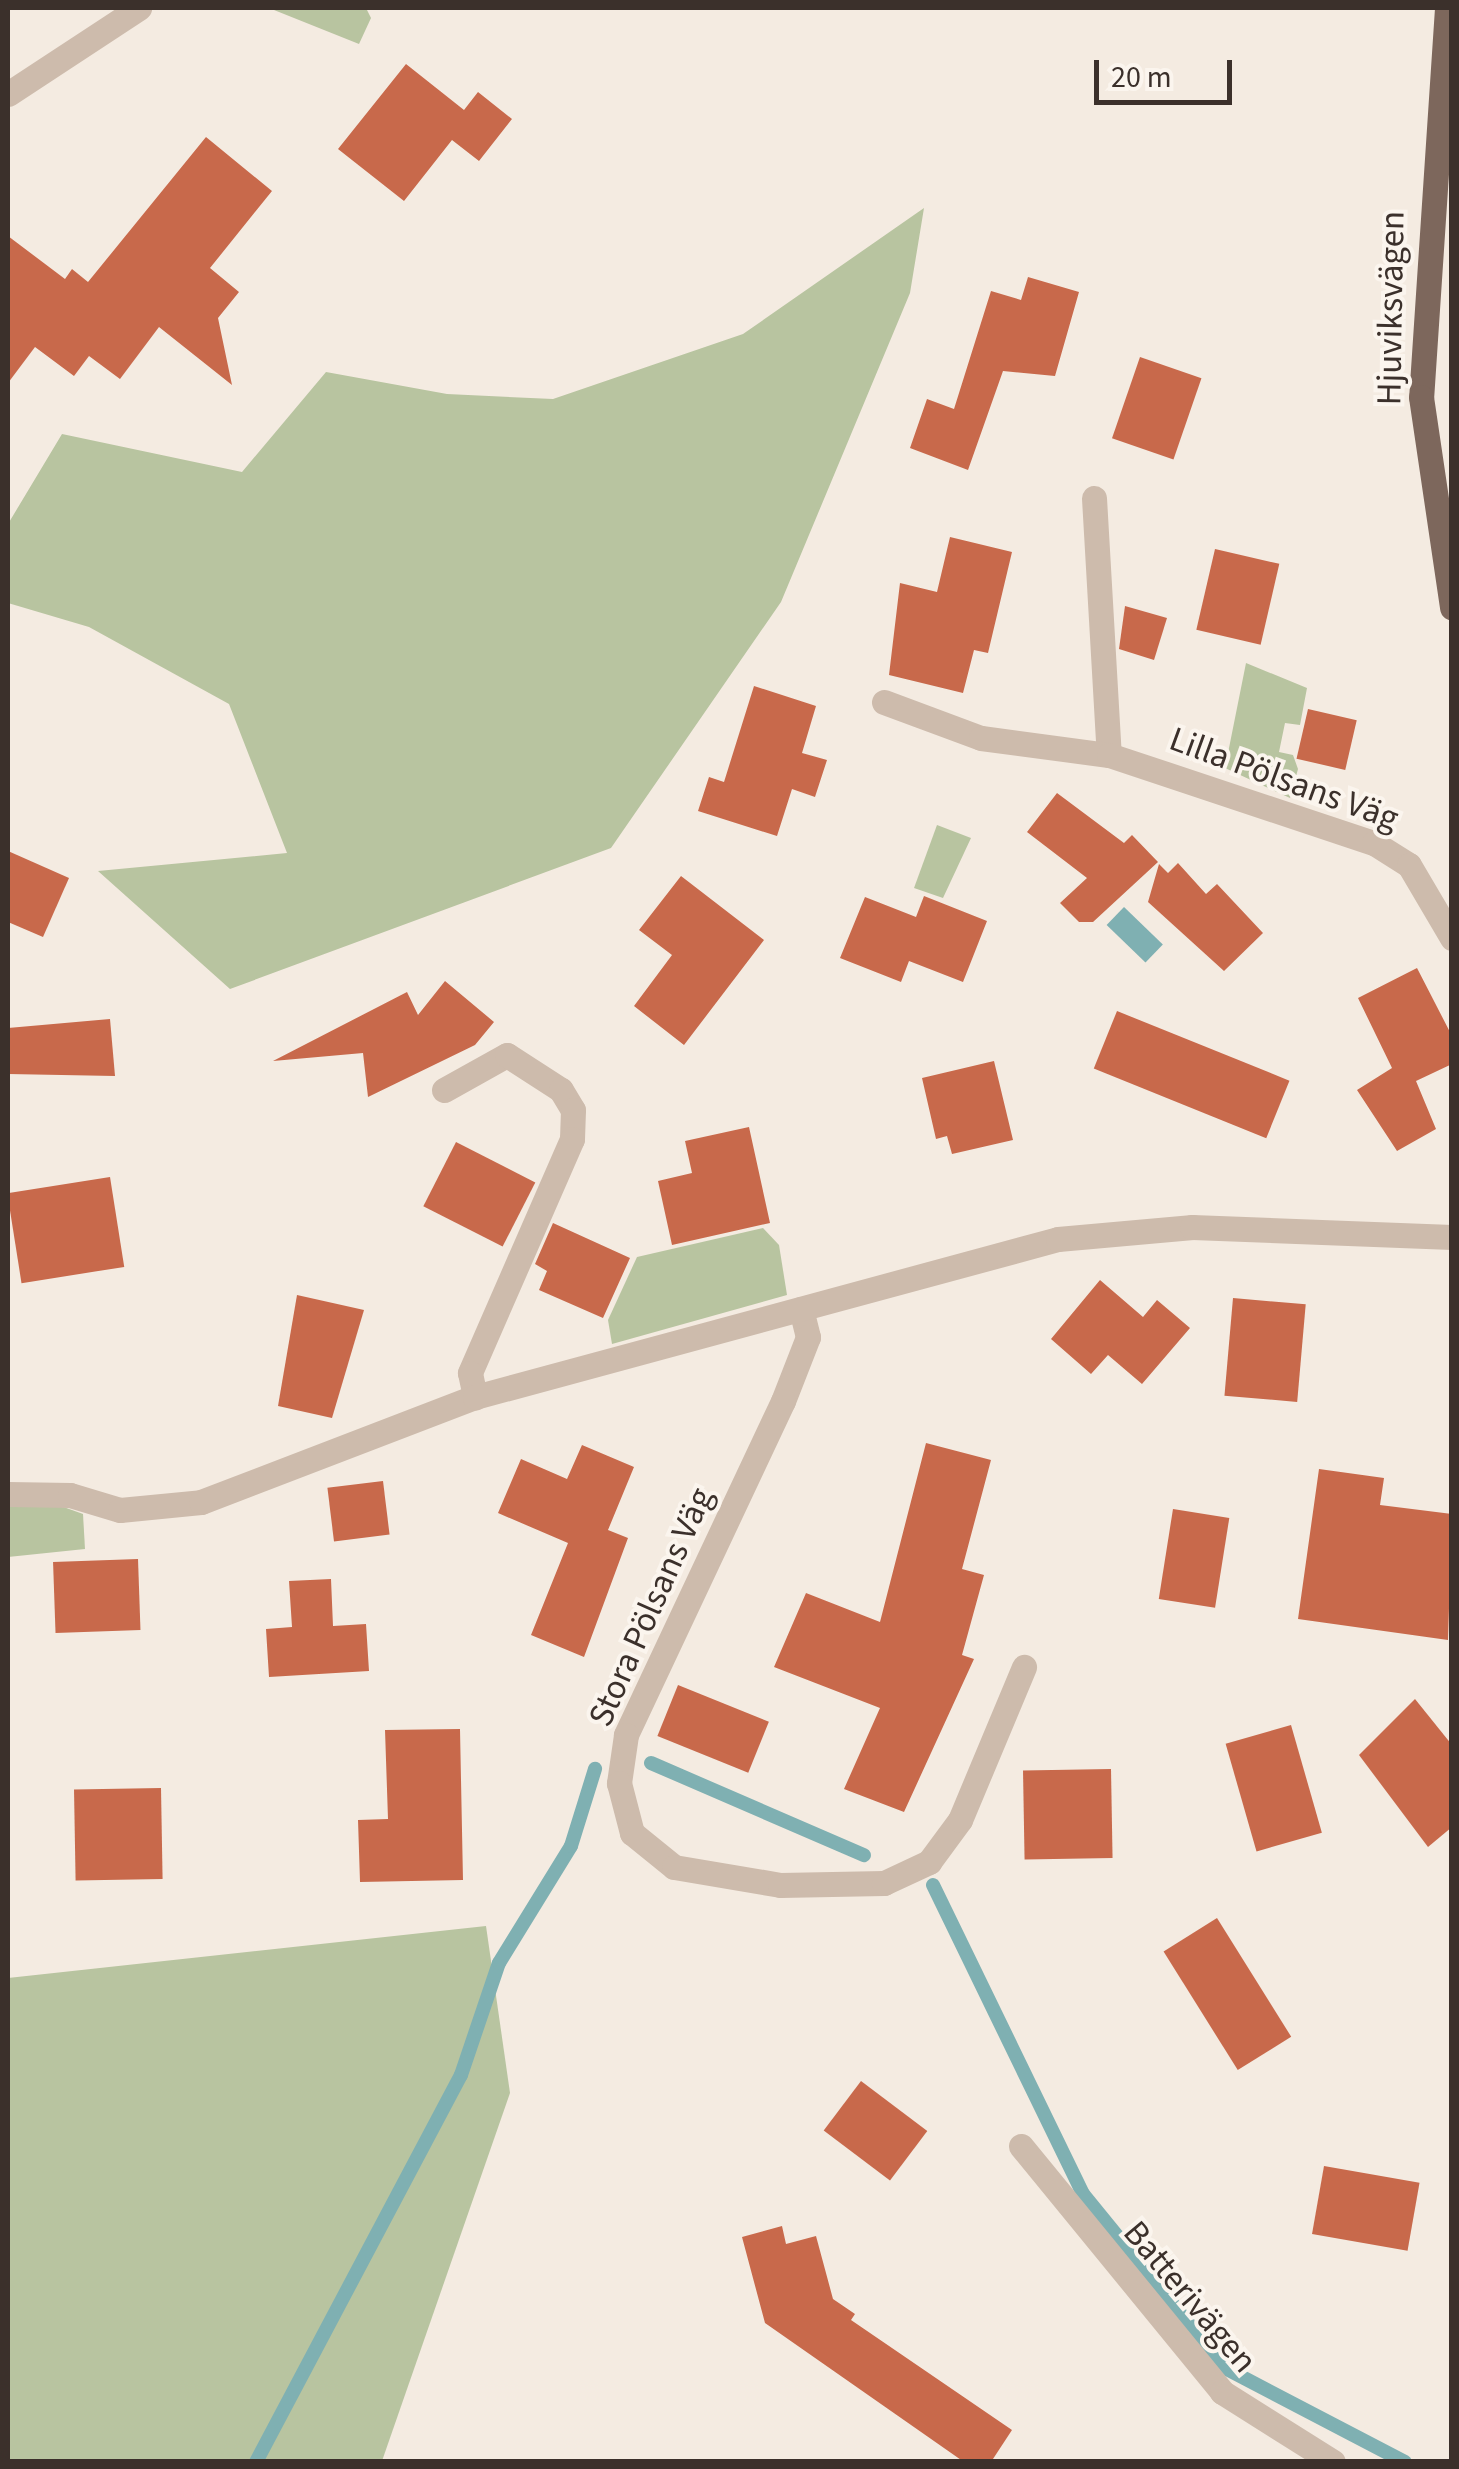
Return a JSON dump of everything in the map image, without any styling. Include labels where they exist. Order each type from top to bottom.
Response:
[{"type":"main road","name":"Hjuviksvägen","points":[[1447,8],[1420,396],[1452,608]]},
{"type":"street","points":[[8,94],[139,8]]},
{"type":"street","points":[[1094,498],[1109,755]]},
{"type":"street","name":"Lilla Pölsans Väg","points":[[884,702],[982,738],[1109,755],[1374,843],[1410,865],[1452,938]]},
{"type":"street","points":[[444,1090],[507,1056],[561,1090],[573,1110],[572,1139],[470,1372],[475,1397]]},
{"type":"street","points":[[8,1494],[70,1494],[120,1510],[201,1502],[475,1397],[1058,1239],[1192,1227],[1452,1237]]},
{"type":"street","name":"Stora Pölsans Väg","points":[[802,1309],[808,1336],[783,1402],[626,1735],[618,1783],[632,1833],[674,1867],[780,1885],[884,1883],[929,1862],[960,1820],[1024,1668]]},
{"type":"street","name":"Batterivägen","points":[[1021,2146],[1222,2392],[1334,2462]]},
{"type":"green space","points":[[269,8],[366,8],[371,18],[359,44]]},
{"type":"green space","points":[[924,208],[910,293],[781,602],[611,848],[230,989],[98,871],[287,853],[229,704],[89,627],[8,603],[8,524],[62,434],[242,472],[326,372],[447,394],[553,399],[743,334]]},
{"type":"green space","points":[[1246,663],[1307,688],[1300,725],[1285,723],[1279,752],[1293,755],[1298,769],[1290,798],[1225,768]]},
{"type":"green space","points":[[937,825],[971,838],[943,898],[914,888]]},
{"type":"green space","points":[[763,1228],[779,1245],[787,1295],[612,1344],[608,1320],[637,1257]]},
{"type":"green space","points":[[47,1501],[83,1514],[85,1549],[8,1557],[8,1503]]},
{"type":"green space","points":[[486,1926],[510,2093],[382,2461],[8,2461],[8,1978]]},
{"type":"water","points":[[1124,907],[1163,945],[1145,962],[1107,925]]},
{"type":"building","points":[[406,64],[464,110],[478,92],[512,119],[479,161],[452,140],[404,201],[338,149]]},
{"type":"building","points":[[206,137],[272,191],[210,268],[239,292],[218,318],[232,385],[159,327],[120,379],[89,356],[74,376],[35,347],[8,383],[8,236],[65,279],[72,269],[88,282]]},
{"type":"building","points":[[1028,277],[1079,292],[1055,376],[1003,371],[968,470],[910,448],[927,399],[954,409],[991,291],[1021,300]]},
{"type":"building","points":[[1140,357],[1201,378],[1173,459],[1112,438]]},
{"type":"building","points":[[950,537],[1012,552],[988,653],[974,650],[963,693],[889,675],[900,583],[937,592]]},
{"type":"building","points":[[1215,549],[1279,564],[1261,645],[1196,630]]},
{"type":"building","points":[[1125,606],[1167,618],[1154,660],[1119,649]]},
{"type":"building","points":[[754,686],[816,706],[802,753],[827,760],[815,797],[792,789],[777,836],[698,811],[709,777],[724,782]]},
{"type":"building","points":[[1308,709],[1357,720],[1345,770],[1297,759]]},
{"type":"building","points":[[1057,793],[1124,843],[1132,835],[1158,862],[1093,922],[1079,922],[1060,903],[1087,878],[1027,832]]},
{"type":"building","points":[[8,851],[69,878],[43,937],[8,922]]},
{"type":"building","points":[[1178,863],[1206,894],[1217,884],[1263,933],[1224,971],[1148,902],[1159,864],[1168,873]]},
{"type":"building","points":[[681,876],[764,940],[684,1045],[634,1006],[672,955],[639,930]]},
{"type":"building","points":[[924,896],[987,921],[963,982],[909,961],[901,982],[840,958],[865,897],[916,917]]},
{"type":"building","points":[[1417,968],[1452,1036],[1452,1064],[1416,1081],[1436,1129],[1397,1151],[1357,1090],[1392,1068],[1358,998]]},
{"type":"building","points":[[445,981],[494,1022],[475,1045],[368,1097],[363,1053],[273,1061],[407,992],[418,1015]]},
{"type":"building","points":[[1117,1011],[1289,1081],[1266,1138],[1094,1068]]},
{"type":"building","points":[[110,1019],[115,1076],[8,1074],[8,1028]]},
{"type":"building","points":[[994,1061],[1013,1140],[952,1154],[947,1136],[936,1139],[922,1078]]},
{"type":"building","points":[[749,1127],[770,1223],[672,1245],[658,1181],[692,1173],[685,1141]]},
{"type":"building","points":[[456,1142],[535,1182],[503,1247],[423,1206]]},
{"type":"building","points":[[110,1177],[124,1267],[22,1283],[8,1193]]},
{"type":"building","points":[[553,1223],[630,1258],[603,1318],[539,1290],[547,1271],[535,1264]]},
{"type":"building","points":[[1100,1280],[1143,1317],[1157,1300],[1190,1328],[1142,1384],[1108,1355],[1091,1374],[1051,1339]]},
{"type":"building","points":[[297,1295],[364,1310],[332,1418],[278,1406]]},
{"type":"building","points":[[1233,1298],[1306,1304],[1297,1402],[1224,1396]]},
{"type":"building","points":[[926,1443],[991,1460],[962,1569],[984,1575],[962,1655],[974,1659],[904,1812],[844,1789],[880,1708],[774,1667],[806,1593],[880,1622]]},
{"type":"building","points":[[582,1445],[634,1467],[608,1530],[628,1538],[584,1657],[531,1635],[568,1543],[498,1513],[521,1459],[567,1479]]},
{"type":"building","points":[[1319,1469],[1384,1478],[1380,1505],[1452,1514],[1448,1640],[1298,1619]]},
{"type":"building","points":[[383,1481],[390,1535],[334,1541],[327,1488]]},
{"type":"building","points":[[1173,1509],[1229,1518],[1215,1608],[1159,1599]]},
{"type":"building","points":[[138,1559],[140,1630],[56,1633],[53,1562]]},
{"type":"building","points":[[331,1579],[333,1626],[366,1624],[369,1671],[269,1677],[266,1629],[292,1627],[289,1581]]},
{"type":"building","points":[[678,1685],[769,1722],[748,1773],[657,1736]]},
{"type":"building","points":[[1415,1699],[1452,1745],[1452,1827],[1428,1847],[1359,1755]]},
{"type":"building","points":[[1291,1725],[1322,1833],[1257,1851],[1226,1744]]},
{"type":"building","points":[[460,1729],[463,1880],[360,1882],[358,1820],[388,1819],[385,1730]]},
{"type":"building","points":[[1111,1769],[1113,1858],[1025,1860],[1023,1771]]},
{"type":"building","points":[[161,1788],[163,1879],[76,1881],[74,1790]]},
{"type":"building","points":[[1217,1918],[1291,2037],[1238,2070],[1164,1951]]},
{"type":"building","points":[[861,2081],[927,2131],[890,2180],[824,2131]]},
{"type":"building","points":[[1324,2166],[1420,2183],[1408,2251],[1312,2234]]},
{"type":"building","points":[[782,2226],[786,2244],[816,2236],[833,2299],[855,2314],[851,2320],[1012,2430],[991,2462],[964,2462],[765,2323],[742,2237]]},
{"type":"waterway","points":[[651,1763],[864,1855]]},
{"type":"waterway","points":[[256,2462],[461,2075],[499,1963],[571,1846],[595,1769]]},
{"type":"waterway","points":[[933,1885],[1083,2194],[1225,2368],[1405,2462]]}]
